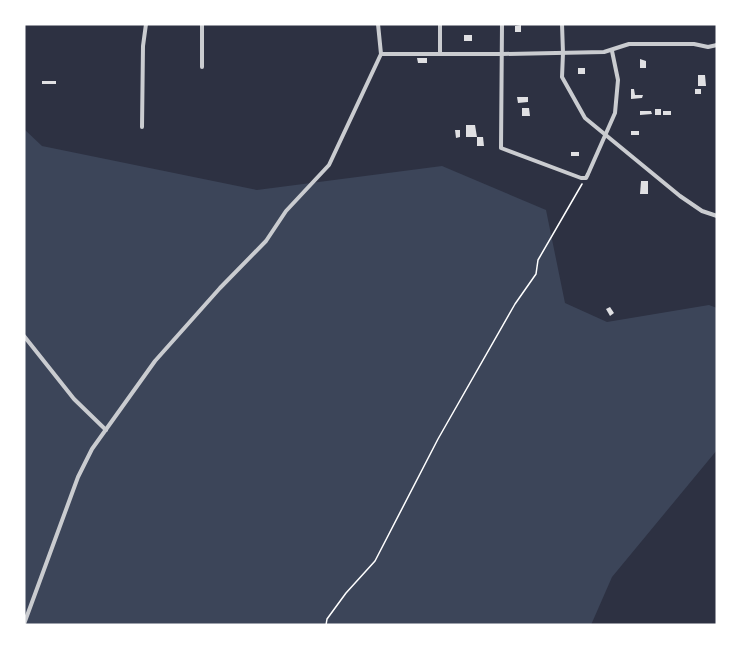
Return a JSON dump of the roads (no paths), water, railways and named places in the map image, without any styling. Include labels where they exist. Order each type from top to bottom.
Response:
[{"type":"street","points":[[142,127],[143,46],[146,24]]},
{"type":"street","points":[[202,24],[202,67]]},
{"type":"street","points":[[24,624],[78,477],[92,449],[155,361],[220,288],[266,241],[286,211],[329,165],[381,54],[378,24]]},
{"type":"street","points":[[440,24],[440,52]]},
{"type":"street","points":[[502,24],[501,148],[581,178],[586,178],[615,113],[618,80],[612,51]]},
{"type":"street","points":[[562,24],[562,77],[585,118],[680,196],[702,211],[717,216]]},
{"type":"street","points":[[381,54],[563,53],[612,51],[629,44],[694,44],[708,47],[717,45]]},
{"type":"street","points":[[24,336],[74,399],[106,430]]}]
